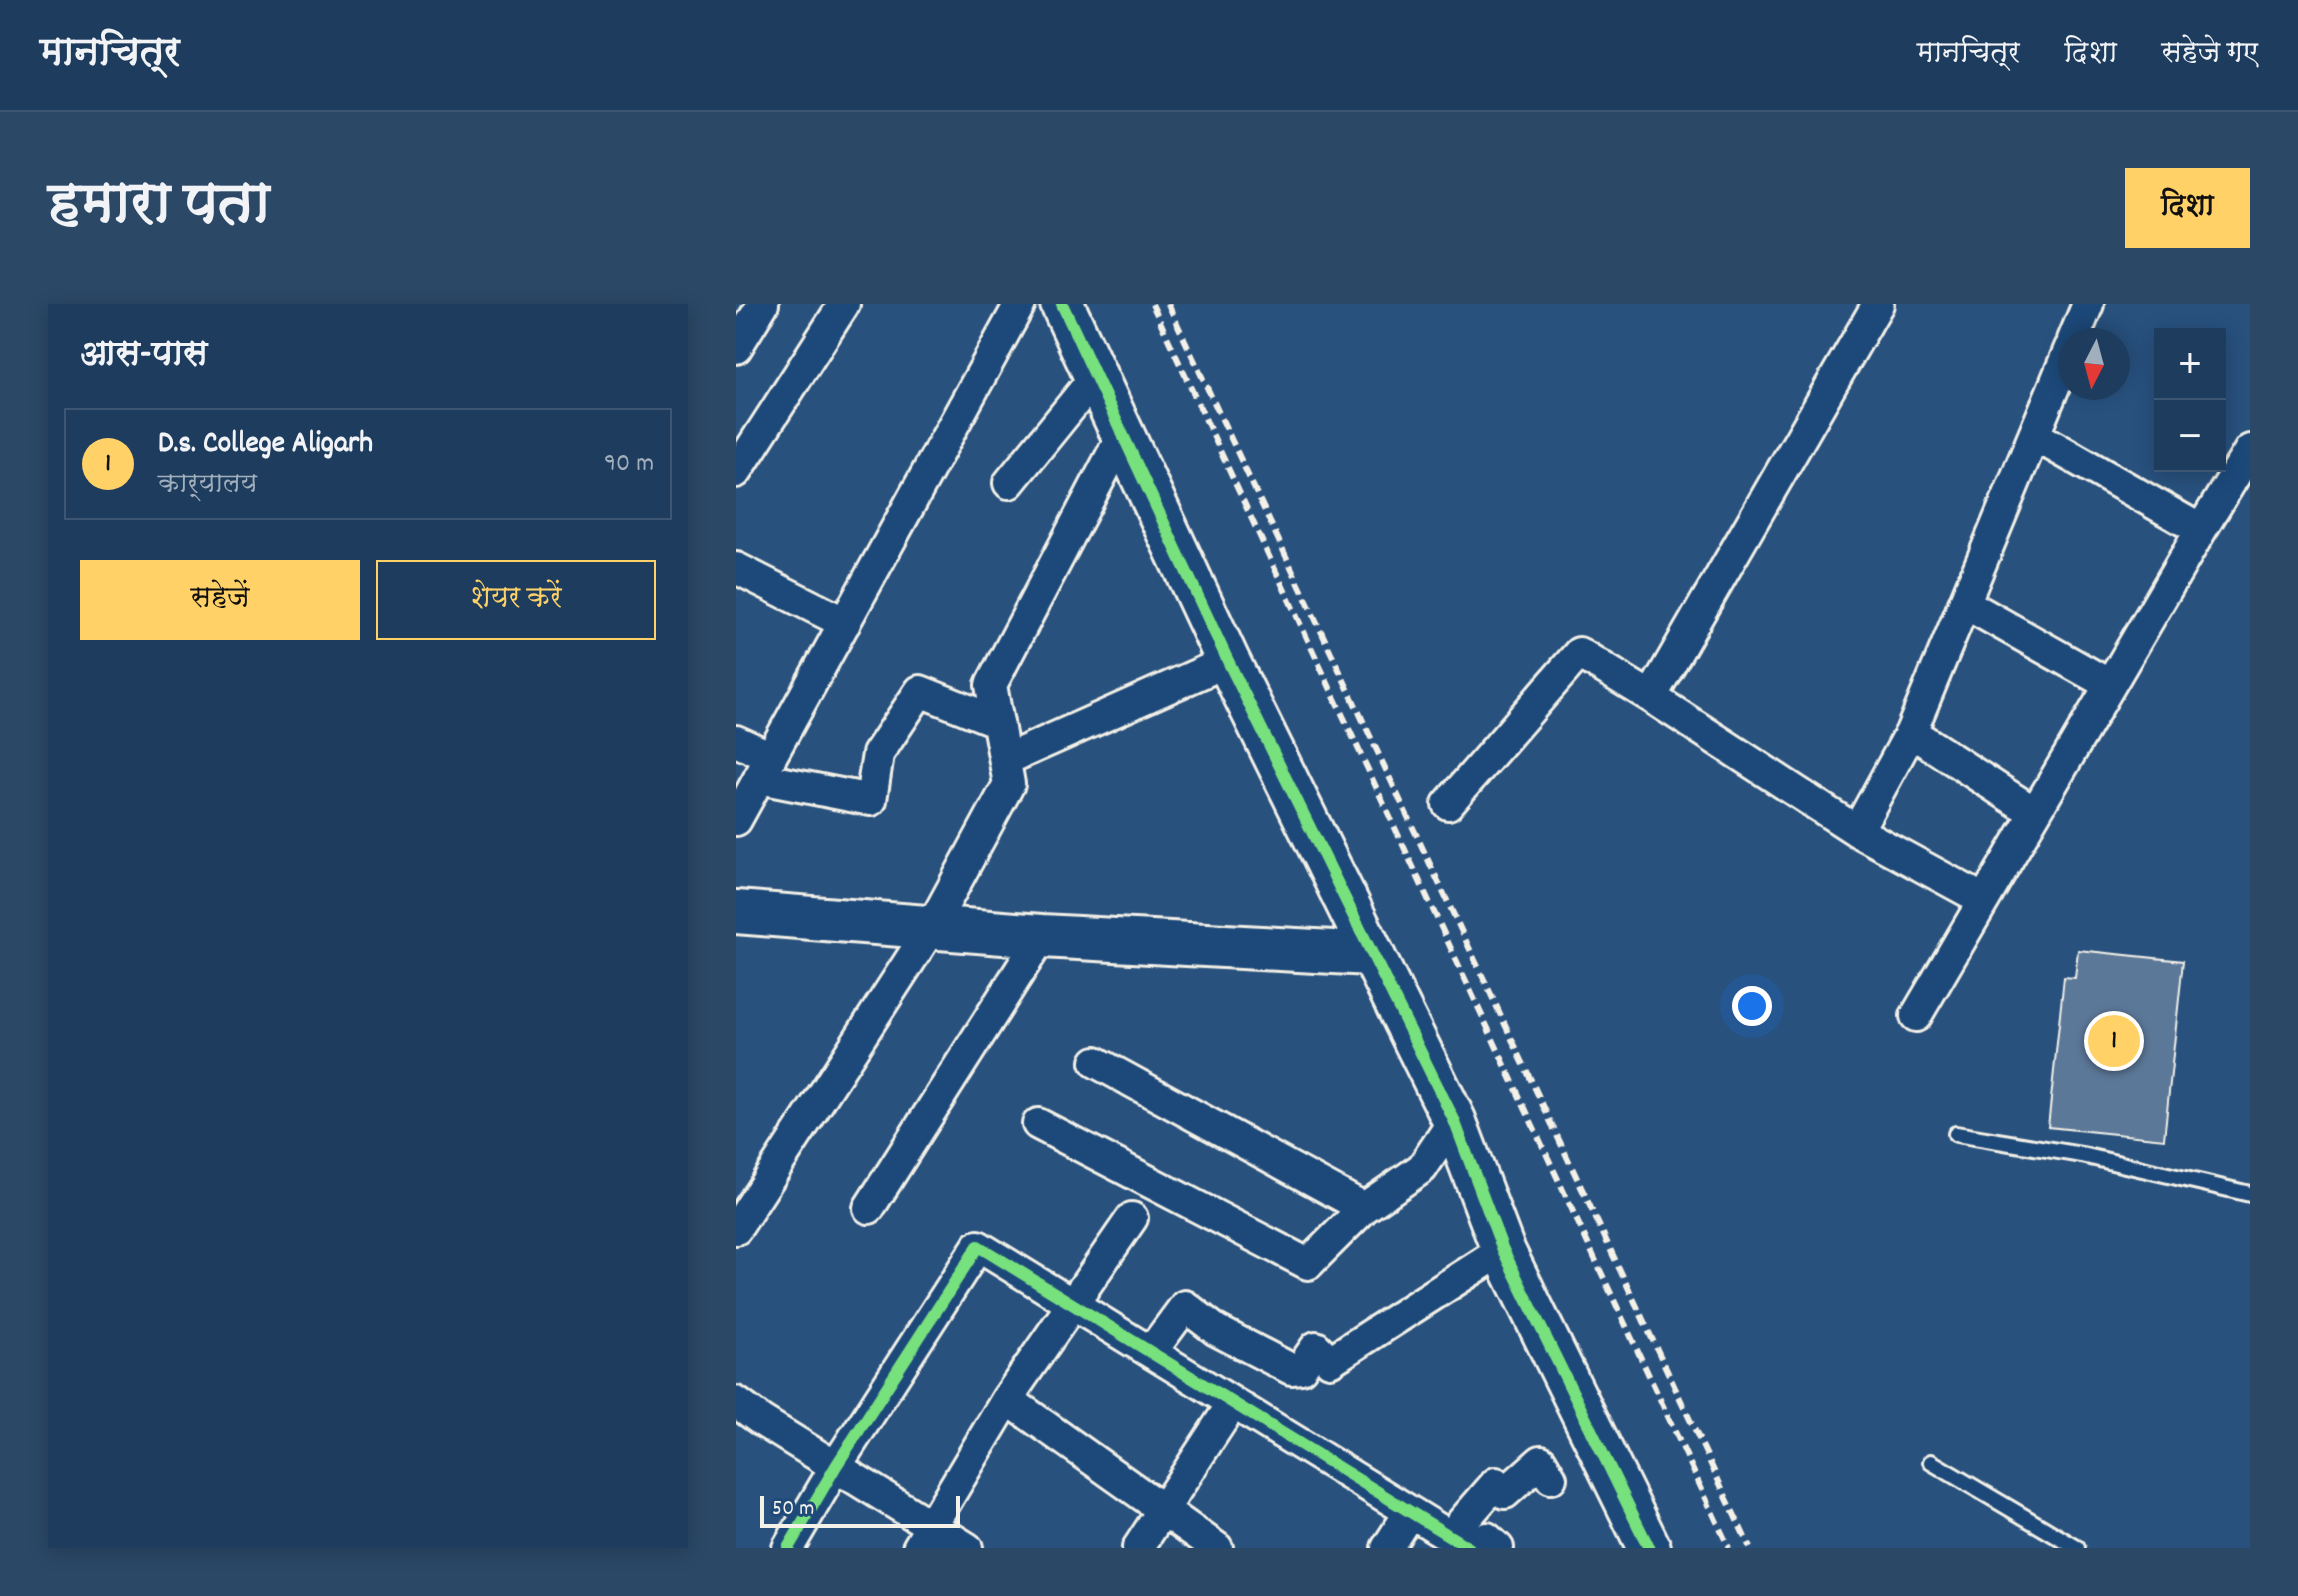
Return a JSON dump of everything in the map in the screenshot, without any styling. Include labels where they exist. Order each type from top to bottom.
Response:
[{"type":"street","points":[[736,348],[763,304]]},
{"type":"street","points":[[736,472],[844,304]]},
{"type":"street","points":[[1062,304],[1228,661],[1454,1120],[1503,1250],[1649,1548]]},
{"type":"street","points":[[1651,697],[1878,304]]},
{"type":"street","points":[[2078,328],[2088,304]]},
{"type":"street","points":[[736,820],[845,623],[1013,306]]},
{"type":"street","points":[[1009,483],[1095,377]]},
{"type":"street","points":[[1857,831],[1911,732],[2058,377]]},
{"type":"street","points":[[2034,435],[2201,530]]},
{"type":"street","points":[[736,1229],[931,928],[1009,784],[991,685],[1122,436]]},
{"type":"street","points":[[1916,1016],[2250,450]]},
{"type":"street","points":[[736,568],[845,623]]},
{"type":"street","points":[[1966,604],[2110,685]]},
{"type":"street","points":[[1448,804],[1579,653],[1857,831],[1984,900]]},
{"type":"street","points":[[1005,760],[1228,661]]},
{"type":"street","points":[[736,741],[765,768],[871,800],[878,754],[920,691],[998,722]]},
{"type":"street","points":[[1911,732],[2035,813]]},
{"type":"street","points":[[736,912],[1042,936],[1370,954]]},
{"type":"street","points":[[869,1208],[1042,936]]},
{"type":"street","points":[[1096,1062],[1364,1208]]},
{"type":"street","points":[[1038,1124],[1308,1264],[1364,1208],[1422,1168],[1454,1120]]},
{"type":"street","points":[[925,1537],[1007,1399],[1132,1218]]},
{"type":"street","points":[[788,1548],[836,1466],[978,1246],[1465,1544],[1487,1538],[1498,1548]]},
{"type":"street","points":[[1151,1352],[1185,1306],[1216,1330],[1291,1369],[1301,1368],[1316,1347],[1330,1361],[1503,1250]]},
{"type":"street","points":[[1007,1399],[1217,1548]]},
{"type":"street","points":[[736,1402],[836,1466],[925,1537],[967,1548]]},
{"type":"street","points":[[1138,1548],[1233,1403]]},
{"type":"street","points":[[1465,1544],[1496,1483],[1505,1493],[1541,1461],[1551,1478]]},
{"type":"street","points":[[1387,1548],[1410,1512]]},
{"type":"lane","points":[[1956,1134],[2082,1155],[2250,1194]]},
{"type":"lane","points":[[1931,1462],[2070,1546]]},
{"type":"building","points":[[2078,950],[2183,961],[2164,1139],[2048,1127],[2064,977],[2075,978]]},
{"type":"railway","points":[[1152,304],[1729,1548]]},
{"type":"railway","points":[[1168,304],[1750,1548]]},
{"type":"cycle path","points":[[1062,304],[1228,661],[1454,1120],[1503,1250],[1649,1548]]},
{"type":"cycle path","points":[[788,1548],[836,1466],[978,1246],[1469,1548]]},
{"type":"place","name":"D.s. College Aligarh","points":[[2114,1041]]}]
